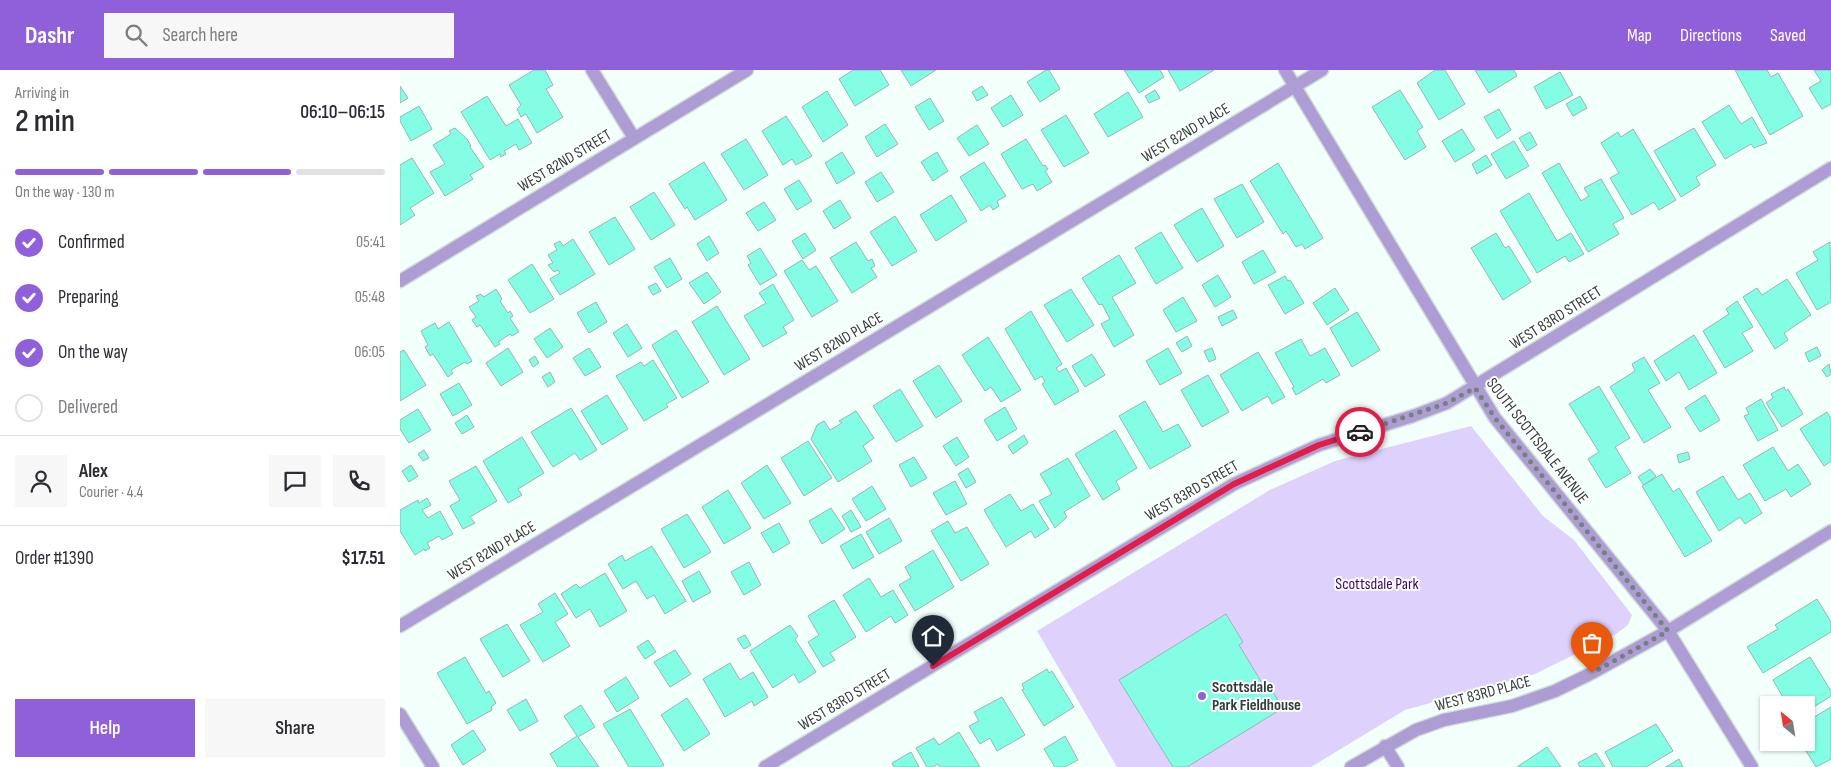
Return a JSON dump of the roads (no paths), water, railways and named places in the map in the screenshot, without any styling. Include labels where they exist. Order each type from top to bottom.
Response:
[{"type":"street","points":[[592,70],[634,138]]},
{"type":"street","name":"WEST 82ND STREET","points":[[400,280],[747,70]]},
{"type":"street","name":"SOUTH SCOTTSDALE AVENUE","points":[[1285,70],[1475,388],[1495,418],[1668,631],[1752,767]]},
{"type":"street","name":"WEST 82ND PLACE","points":[[400,626],[1322,70]]},
{"type":"street","name":"WEST 83RD STREET","points":[[765,767],[1234,484],[1319,445],[1413,416],[1447,403],[1475,388],[1831,168]]},
{"type":"street","name":"WEST 83RD PLACE","points":[[1351,767],[1416,730],[1444,720],[1512,706],[1555,691],[1668,631],[1831,531]]},
{"type":"street","points":[[400,714],[432,767]]},
{"type":"street","points":[[1385,746],[1398,767]]},
{"type":"place","name":"Scottsdale Park Fieldhouse","points":[[1202,696]]},
{"type":"park label","name":"Scottsdale Park","points":[[1377,584]]}]
